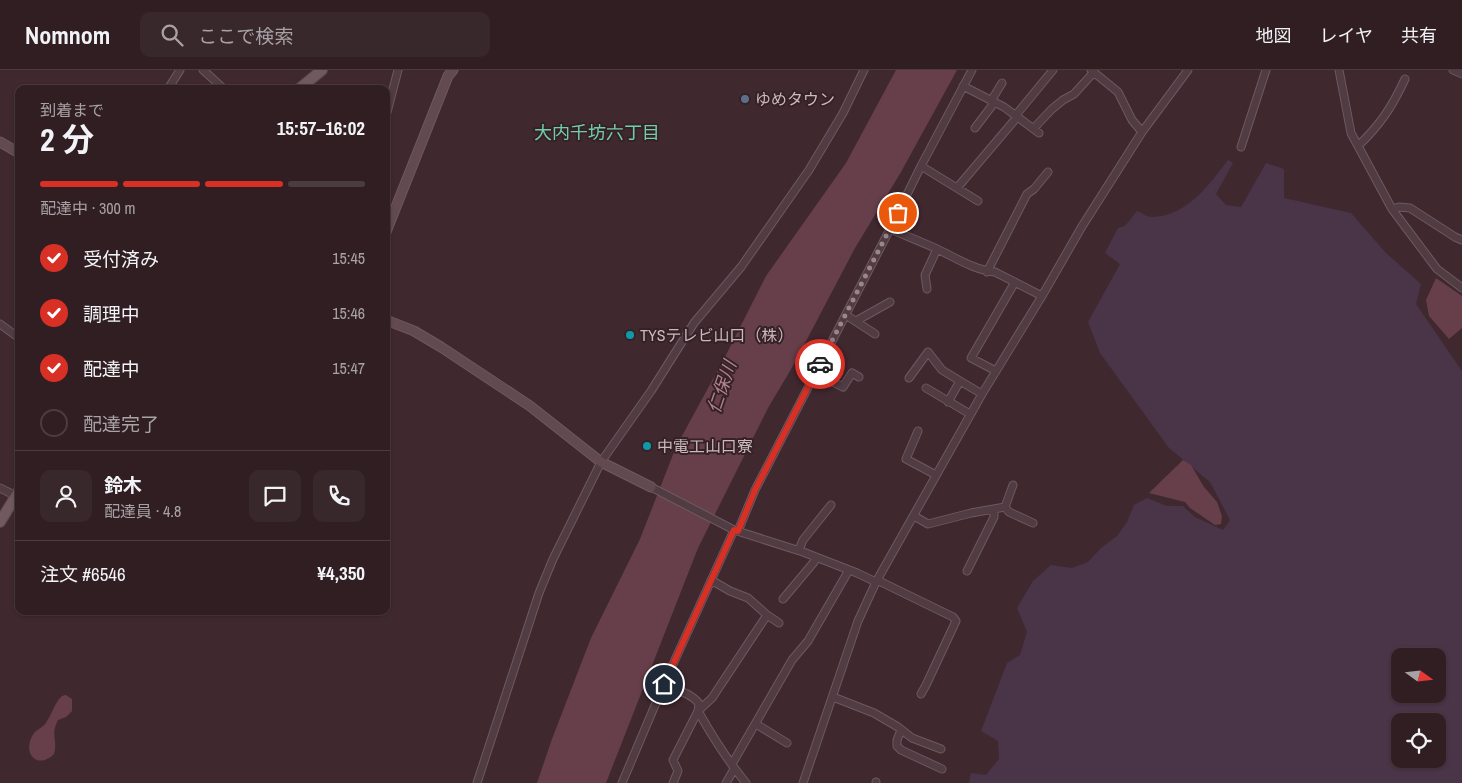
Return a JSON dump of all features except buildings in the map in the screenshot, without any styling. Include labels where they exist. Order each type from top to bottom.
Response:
[{"type":"main road","points":[[304,85],[322,70]]},
{"type":"main road","points":[[0,522],[15,497]]},
{"type":"street","points":[[171,85],[180,70]]},
{"type":"street","points":[[203,70],[220,85]]},
{"type":"street","points":[[390,101],[398,70]]},
{"type":"street","points":[[390,222],[448,76],[453,70]]},
{"type":"street","points":[[477,783],[539,593],[600,462],[642,405],[694,323],[741,267],[809,170],[843,113],[864,70]]},
{"type":"street","points":[[622,783],[664,684],[734,530],[972,70]]},
{"type":"street","points":[[957,188],[1053,70]]},
{"type":"street","points":[[803,783],[834,697],[858,621],[876,581],[970,414],[1081,228],[1142,132],[1188,70]]},
{"type":"street","points":[[1242,147],[1266,70]]},
{"type":"street","points":[[1339,70],[1351,133],[1392,209],[1437,269],[1462,288]]},
{"type":"street","points":[[1453,70],[1462,74]]},
{"type":"street","points":[[963,86],[1017,116],[1036,130],[1058,105],[1074,94],[1093,71],[1118,92],[1132,120],[1142,132]]},
{"type":"street","points":[[1358,146],[1372,133],[1394,104],[1405,80]]},
{"type":"street","points":[[975,128],[993,102],[1002,83]]},
{"type":"street","points":[[0,142],[15,151]]},
{"type":"street","points":[[921,166],[978,201]]},
{"type":"street","points":[[987,272],[1027,194],[1034,189],[1048,172]]},
{"type":"street","points":[[1392,209],[1399,207],[1410,208],[1462,240]]},
{"type":"street","points":[[890,229],[964,263],[987,272],[995,272],[1042,296]]},
{"type":"street","points":[[927,289],[925,275],[937,249]]},
{"type":"street","points":[[996,371],[971,358],[1015,282]]},
{"type":"street","points":[[856,321],[890,302]]},
{"type":"street","points":[[846,315],[875,334]]},
{"type":"street","points":[[390,322],[414,331],[530,406],[600,462],[734,530],[799,550],[876,581],[953,617],[956,621],[921,694]]},
{"type":"street","points":[[0,324],[15,335]]},
{"type":"street","points":[[909,378],[928,352],[942,370],[982,394]]},
{"type":"street","points":[[815,373],[843,387],[852,373],[859,377]]},
{"type":"street","points":[[948,402],[960,381]]},
{"type":"street","points":[[926,388],[970,414]]},
{"type":"street","points":[[918,431],[906,459],[936,475]]},
{"type":"street","points":[[1005,508],[1013,485]]},
{"type":"street","points":[[0,488],[15,493]]},
{"type":"street","points":[[799,550],[803,540],[830,505]]},
{"type":"street","points":[[914,516],[928,524],[1005,508],[1009,512],[1033,523]]},
{"type":"street","points":[[966,571],[994,517],[994,509]]},
{"type":"street","points":[[783,598],[814,562],[816,557]]},
{"type":"street","points":[[726,783],[733,766],[792,660],[808,640],[849,570]]},
{"type":"street","points":[[711,580],[730,591],[748,598],[779,623]]},
{"type":"street","points":[[698,711],[712,698],[767,615]]},
{"type":"street","points":[[664,684],[696,698],[699,704],[698,711],[673,760],[678,771],[674,783]]},
{"type":"street","points":[[834,697],[874,713],[912,738],[940,749]]},
{"type":"street","points":[[698,711],[746,783]]},
{"type":"street","points":[[756,724],[787,743]]},
{"type":"street","points":[[901,730],[896,746],[942,769]]},
{"type":"shaded area","points":[[1228,160],[1233,163],[1216,194],[1226,205],[1241,207],[1266,163],[1284,169],[1284,198],[1351,213],[1386,253],[1421,284],[1416,304],[1462,371],[1462,783],[969,783],[971,773],[986,775],[999,759],[998,741],[981,731],[1007,663],[1020,655],[1027,632],[1017,608],[1033,581],[1051,565],[1072,568],[1088,562],[1101,548],[1117,536],[1127,522],[1134,505],[1147,498],[1167,506],[1183,506],[1195,517],[1223,530],[1230,520],[1210,482],[1169,448],[1100,353],[1088,322],[1120,264],[1105,253],[1118,228],[1125,226],[1137,211],[1152,217],[1164,216],[1176,211],[1196,198]]},
{"type":"water","name":"仁保川","points":[[896,70],[957,70],[901,172],[855,248],[793,366],[768,408],[698,548],[606,783],[537,783],[591,638],[640,539],[676,447],[766,276],[846,163]]},
{"type":"water","points":[[1436,278],[1462,296],[1462,328],[1449,339],[1429,316],[1426,300]]},
{"type":"water","points":[[1183,460],[1191,465],[1204,487],[1217,502],[1222,516],[1221,524],[1215,525],[1190,508],[1185,502],[1149,493]]},
{"type":"water","points":[[66,695],[72,699],[72,711],[66,717],[58,720],[54,734],[54,754],[44,760],[37,760],[31,755],[29,748],[32,736],[46,723],[59,699]]},
{"type":"way so far","points":[[820,364],[898,213]]},
{"type":"place","name":"ゆめタウン","points":[[745,99]]},
{"type":"place","name":"TYSテレビ山口（株）","points":[[630,335]]},
{"type":"place","name":"中電工山口寮","points":[[647,446]]},
{"type":"district","name":"大内千坊六丁目","points":[[597,133]]},
{"type":"route","points":[[664,684],[734,530],[738,531],[755,490],[820,364]]}]
